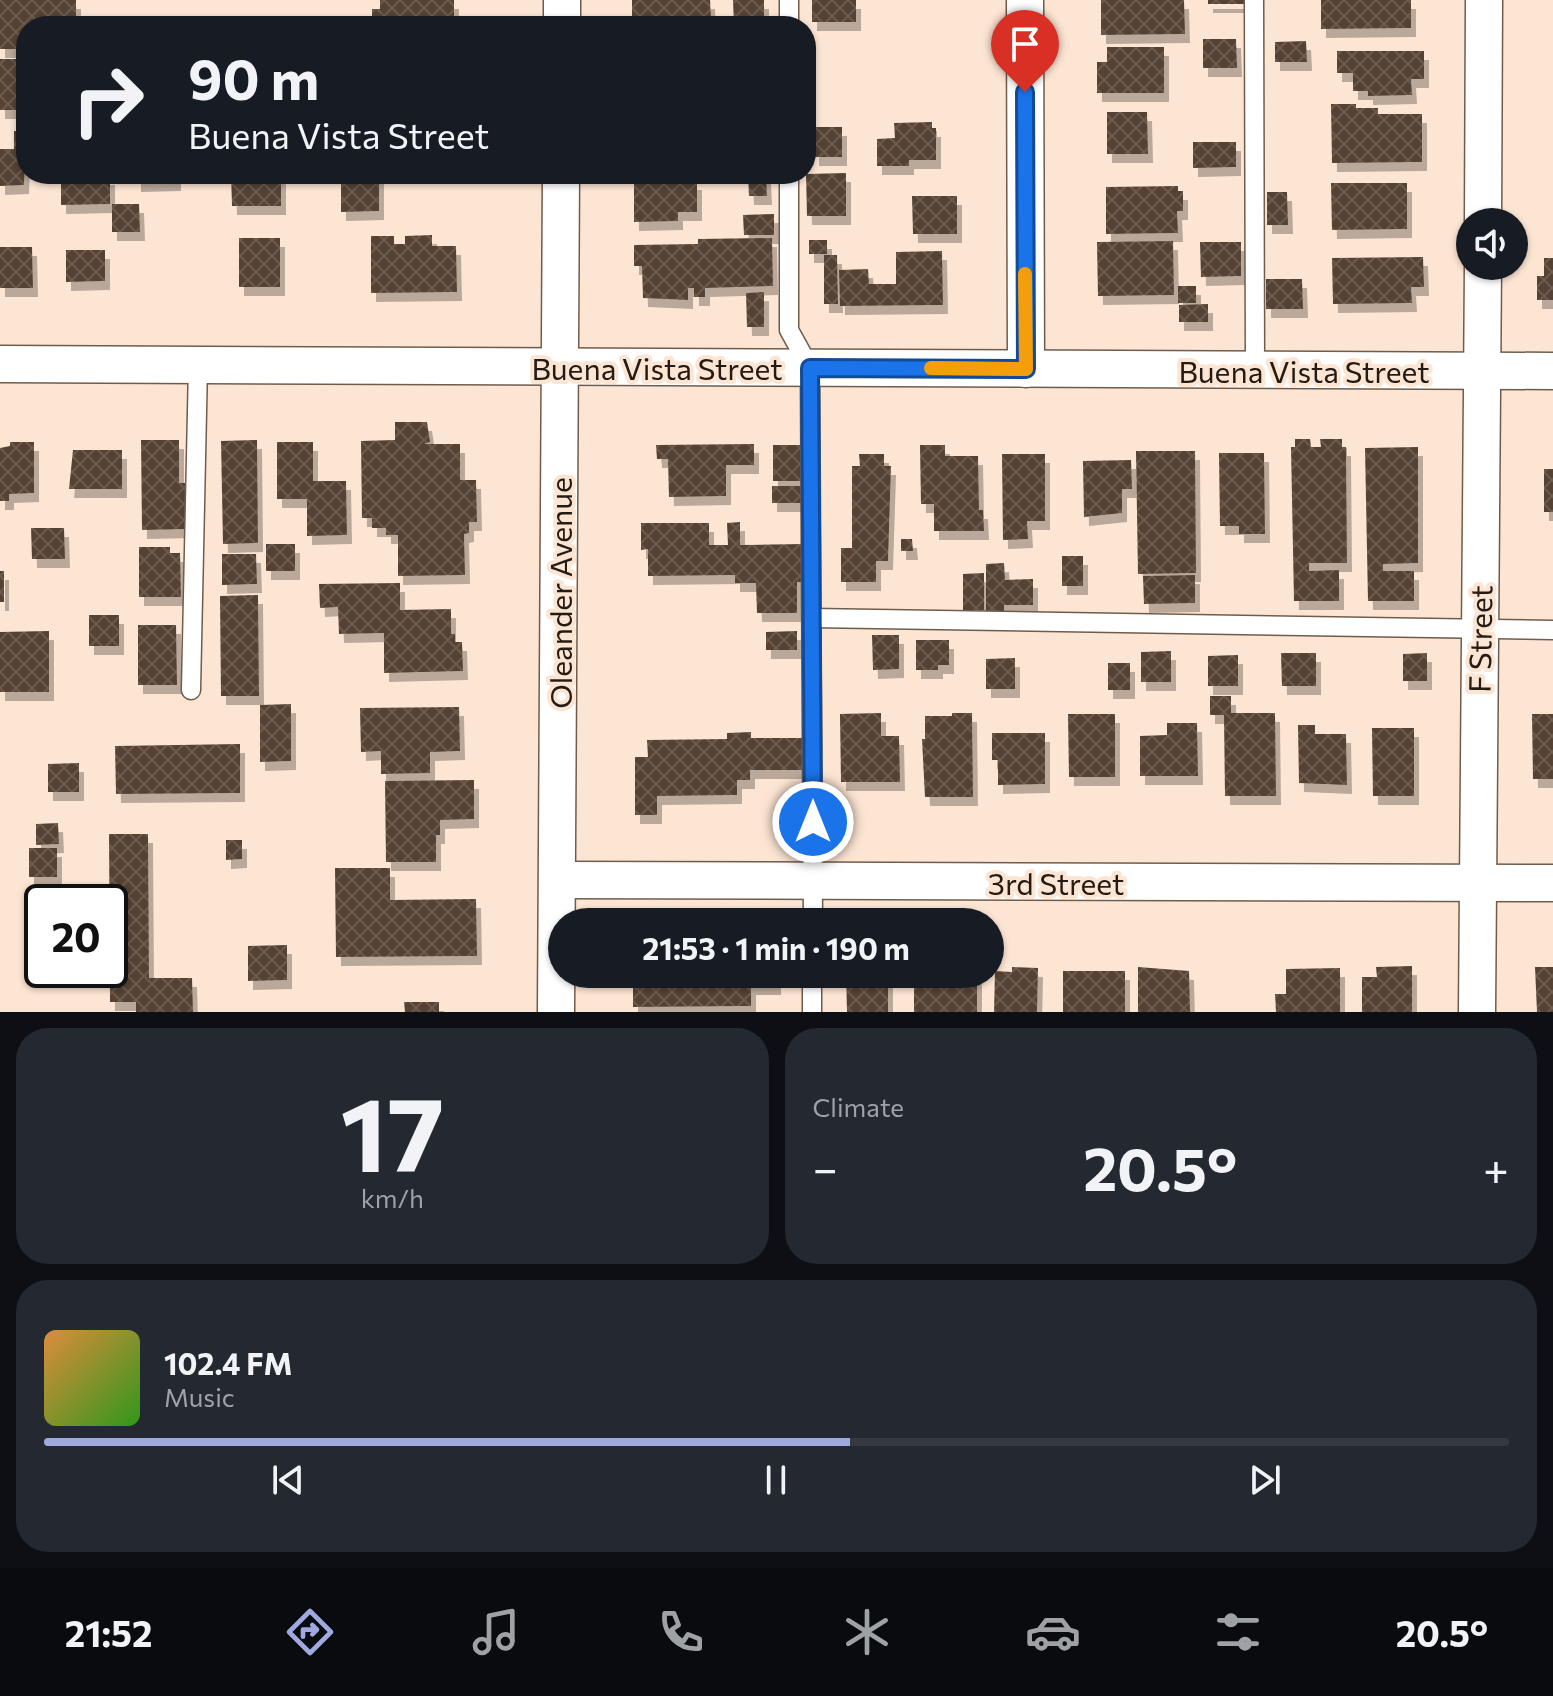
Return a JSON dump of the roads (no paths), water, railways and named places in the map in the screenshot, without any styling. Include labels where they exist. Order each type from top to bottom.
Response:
[{"type":"street","points":[[1025,0],[1026,369]]},
{"type":"street","points":[[1483,208],[1484,0]]},
{"type":"street","name":"Oleander Avenue","points":[[556,1012],[561,184]]},
{"type":"street","name":"F Street","points":[[1477,1012],[1483,280]]},
{"type":"street","name":"Buena Vista Street","points":[[0,364],[1553,371]]},
{"type":"street","name":"3rd Street","points":[[558,880],[1553,883]]},
{"type":"lane","points":[[1254,0],[1255,370]]},
{"type":"lane","points":[[789,184],[789,330],[810,368],[813,908]]},
{"type":"lane","points":[[191,690],[198,365]]},
{"type":"lane","points":[[812,618],[1553,630]]},
{"type":"lane","points":[[812,988],[812,1012]]}]
